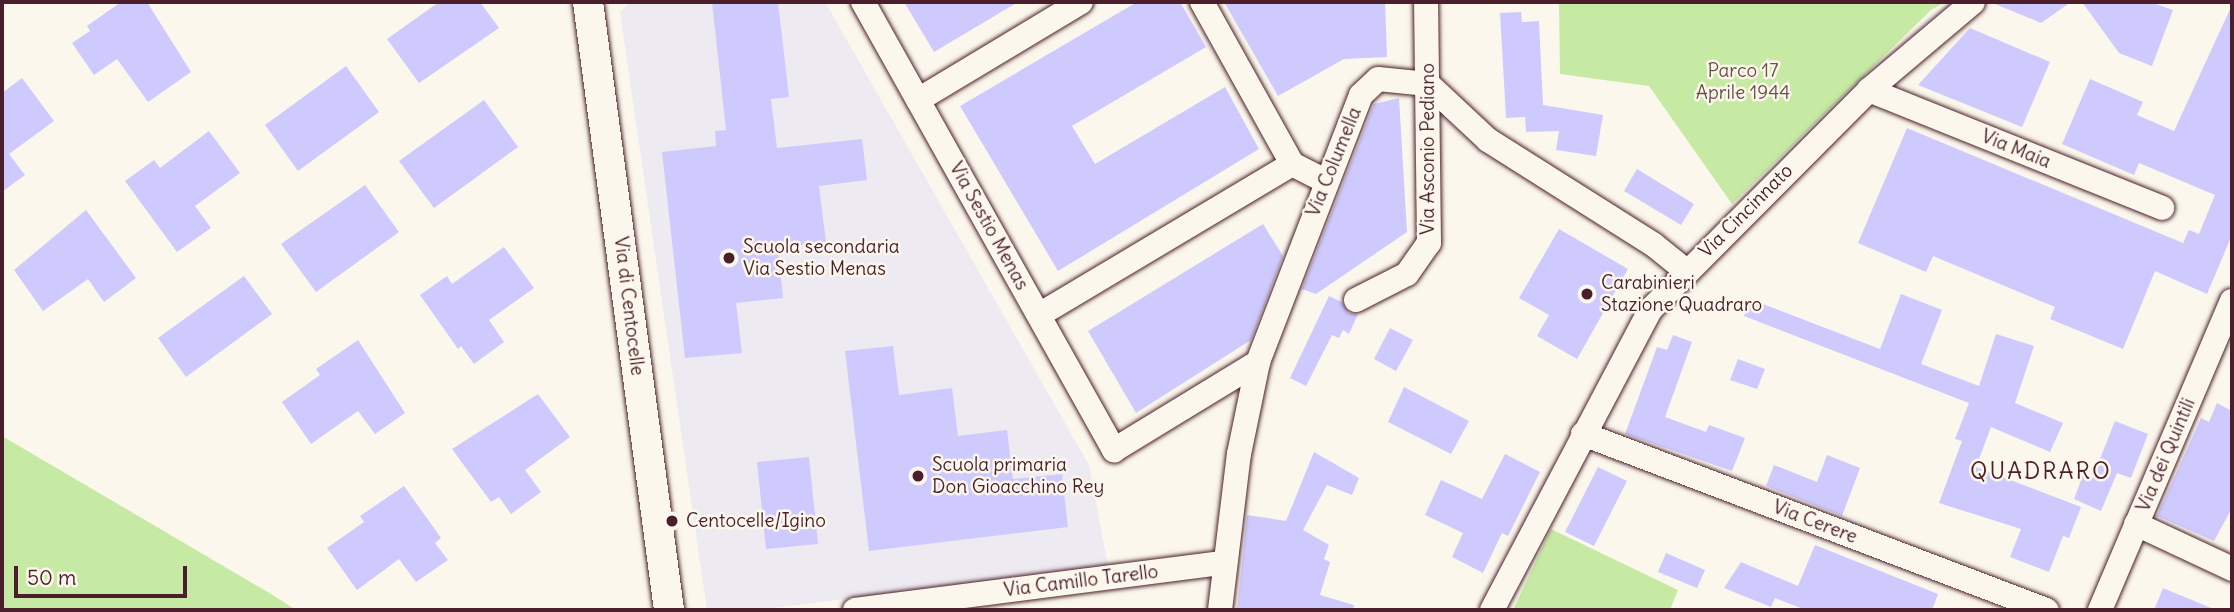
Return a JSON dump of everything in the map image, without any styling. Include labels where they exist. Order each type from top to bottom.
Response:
[{"type":"street","name":"Via di Centocelle","points":[[588,2],[669,610]]},
{"type":"street","name":"Via Sestio Menas","points":[[863,2],[1114,450],[1258,362]]},
{"type":"street","points":[[918,100],[1081,2]]},
{"type":"street","points":[[1202,2],[1292,164],[1325,181]]},
{"type":"street","name":"Via Asconio Pediano","points":[[1356,300],[1408,274],[1429,243],[1426,2]]},
{"type":"street","name":"Via Cincinnato","points":[[1492,610],[1651,309],[1685,270],[1870,90],[1973,2]]},
{"type":"street","name":"Via Columella","points":[[1220,610],[1223,563],[1258,362],[1325,181],[1361,95],[1378,79],[1427,84]]},
{"type":"street","points":[[1427,84],[1488,140],[1654,245],[1685,270]]},
{"type":"street","name":"Via Maia","points":[[1870,90],[2162,208]]},
{"type":"street","points":[[1039,315],[1292,164]]},
{"type":"street","name":"Via dei Quintili","points":[[2100,610],[2232,301]]},
{"type":"street","name":"Via Cerere","points":[[1583,434],[2046,610]]},
{"type":"street","points":[[2136,524],[2232,569]]},
{"type":"street","name":"Via Camillo Tarello","points":[[855,610],[1223,563]]},
{"type":"shaded area","points":[[630,2],[825,2],[1089,465],[1108,566],[759,610],[707,610],[620,13]]},
{"type":"green space","name":"Parco 17 Aprile 1944","points":[[1559,2],[1945,2],[1931,10],[1732,204],[1649,86],[1560,74]]},
{"type":"green space","points":[[2,436],[271,594],[296,610],[2,610]]},
{"type":"green space","points":[[1551,529],[1678,590],[1670,610],[1513,610]]},
{"type":"building","points":[[121,2],[147,2],[191,72],[148,102],[117,59],[94,75],[72,43],[90,31],[87,26]]},
{"type":"building","points":[[439,2],[480,2],[499,28],[419,83],[387,39]]},
{"type":"building","points":[[712,2],[778,2],[789,97],[771,99],[777,148],[862,139],[867,180],[819,186],[826,242],[778,248],[783,298],[736,303],[742,353],[685,358],[662,152],[716,146],[715,131],[726,130]]},
{"type":"building","points":[[904,2],[1018,2],[934,52]]},
{"type":"building","points":[[1137,2],[1180,2],[1206,47],[1072,126],[1095,164],[1225,87],[1259,149],[1058,271],[960,106]]},
{"type":"building","points":[[1224,2],[1385,2],[1387,57],[1344,59],[1278,96]]},
{"type":"building","points":[[1990,2],[2071,2],[2041,23]]},
{"type":"building","points":[[2082,2],[2150,2],[2173,10],[2152,66],[2119,53]]},
{"type":"building","points":[[2232,5],[2232,235],[2207,294],[2155,271],[2123,349],[2050,319],[2055,307],[1933,256],[1926,272],[1858,243],[1907,128],[2183,243],[2189,230],[2199,234],[2215,195],[2139,163],[2134,175],[2062,144],[2090,79],[2143,102],[2137,115],[2174,131]]},
{"type":"building","points":[[1521,12],[1522,22],[1539,21],[1543,105],[1603,115],[1596,156],[1556,150],[1559,131],[1526,132],[1525,117],[1506,118],[1500,13]]},
{"type":"building","points":[[1970,28],[2050,62],[2022,127],[1918,85]]},
{"type":"building","points":[[346,66],[379,112],[298,171],[265,125]]},
{"type":"building","points":[[22,78],[54,121],[9,154],[25,175],[2,192],[2,93]]},
{"type":"building","points":[[1399,98],[1407,232],[1316,294],[1302,289],[1374,104]]},
{"type":"building","points":[[484,100],[518,147],[434,208],[399,161]]},
{"type":"building","points":[[209,131],[240,173],[195,206],[211,228],[177,252],[125,181],[154,160],[160,168]]},
{"type":"building","points":[[1637,169],[1694,204],[1681,225],[1624,191]]},
{"type":"building","points":[[365,185],[399,232],[316,292],[281,244]]},
{"type":"building","points":[[86,210],[136,278],[104,302],[88,279],[43,311],[14,270]]},
{"type":"building","points":[[1263,224],[1283,256],[1251,340],[1136,413],[1088,331]]},
{"type":"building","name":"Carabinieri Stazione Quadraro","points":[[1559,229],[1628,269],[1577,359],[1537,336],[1549,315],[1519,298]]},
{"type":"building","points":[[504,247],[534,288],[489,320],[504,342],[474,364],[461,346],[458,349],[420,295],[447,276],[452,284]]},
{"type":"building","points":[[244,276],[272,314],[186,377],[158,338]]},
{"type":"building","points":[[1901,294],[1942,310],[1921,364],[1979,386],[1996,334],[2034,346],[2015,403],[2063,423],[2050,452],[1991,427],[1976,467],[2081,507],[2069,538],[2063,536],[2049,572],[2010,557],[2021,529],[1939,503],[1962,441],[1955,439],[1969,403],[1744,316],[1750,299],[1880,349]]},
{"type":"building","points":[[1329,296],[1342,302],[1349,313],[1358,314],[1349,334],[1343,330],[1339,338],[1332,335],[1306,386],[1290,378]]},
{"type":"building","points":[[1390,328],[1413,340],[1396,371],[1374,359]]},
{"type":"building","points":[[1673,335],[1692,342],[1665,417],[1706,432],[1709,425],[1745,438],[1732,471],[1625,434],[1657,347],[1667,350]]},
{"type":"building","points":[[358,340],[405,413],[375,434],[358,411],[311,444],[282,402],[320,375],[316,369]]},
{"type":"building","points":[[893,346],[899,395],[952,388],[958,436],[1007,430],[1013,479],[1062,474],[1068,527],[869,551],[845,351]]},
{"type":"building","points":[[1738,359],[1765,369],[1757,389],[1730,380]]},
{"type":"building","points":[[1404,387],[1469,421],[1451,454],[1388,422]]},
{"type":"building","points":[[538,394],[570,437],[525,470],[541,492],[511,514],[499,497],[491,502],[452,449]]},
{"type":"building","points":[[2217,403],[2232,411],[2232,508],[2214,541],[2157,516],[2201,418],[2209,422]]},
{"type":"building","points":[[2115,421],[2148,434],[2131,478],[2117,473],[2101,511],[2074,499],[2083,475],[2092,479]]},
{"type":"building","points":[[1314,452],[1359,478],[1352,495],[1327,485],[1303,530],[1329,545],[1324,559],[1330,562],[1320,595],[1354,605],[1353,610],[1237,610],[1247,515],[1286,521]]},
{"type":"building","points":[[1505,454],[1540,472],[1508,536],[1502,533],[1483,573],[1452,557],[1463,533],[1425,515],[1441,480],[1482,499]]},
{"type":"building","points":[[1827,455],[1860,468],[1842,516],[1766,486],[1774,465],[1817,482]]},
{"type":"building","points":[[809,457],[818,544],[766,549],[757,462]]},
{"type":"building","points":[[1598,467],[1627,481],[1594,546],[1565,532]]},
{"type":"building","points":[[404,486],[441,538],[435,543],[448,560],[416,582],[399,559],[357,590],[327,548],[364,522],[360,516]]},
{"type":"building","points":[[1815,545],[1938,594],[1932,610],[1806,610],[1775,598],[1771,607],[1724,588],[1741,562],[1798,586]]},
{"type":"building","points":[[1666,553],[1705,570],[1697,588],[1658,572]]},
{"type":"building","points":[[2163,588],[2216,610],[2154,610]]},
{"type":"place","name":"Scuola secondaria Via Sestio Menas","points":[[729,258]]},
{"type":"place","name":"Carabinieri Stazione Quadraro","points":[[1587,294]]},
{"type":"place","name":"Scuola primaria Don Gioacchino Rey","points":[[918,476]]},
{"type":"place","name":"Centocelle/Igino","points":[[672,521]]},
{"type":"district","name":"QUADRARO","points":[[2041,471]]}]
